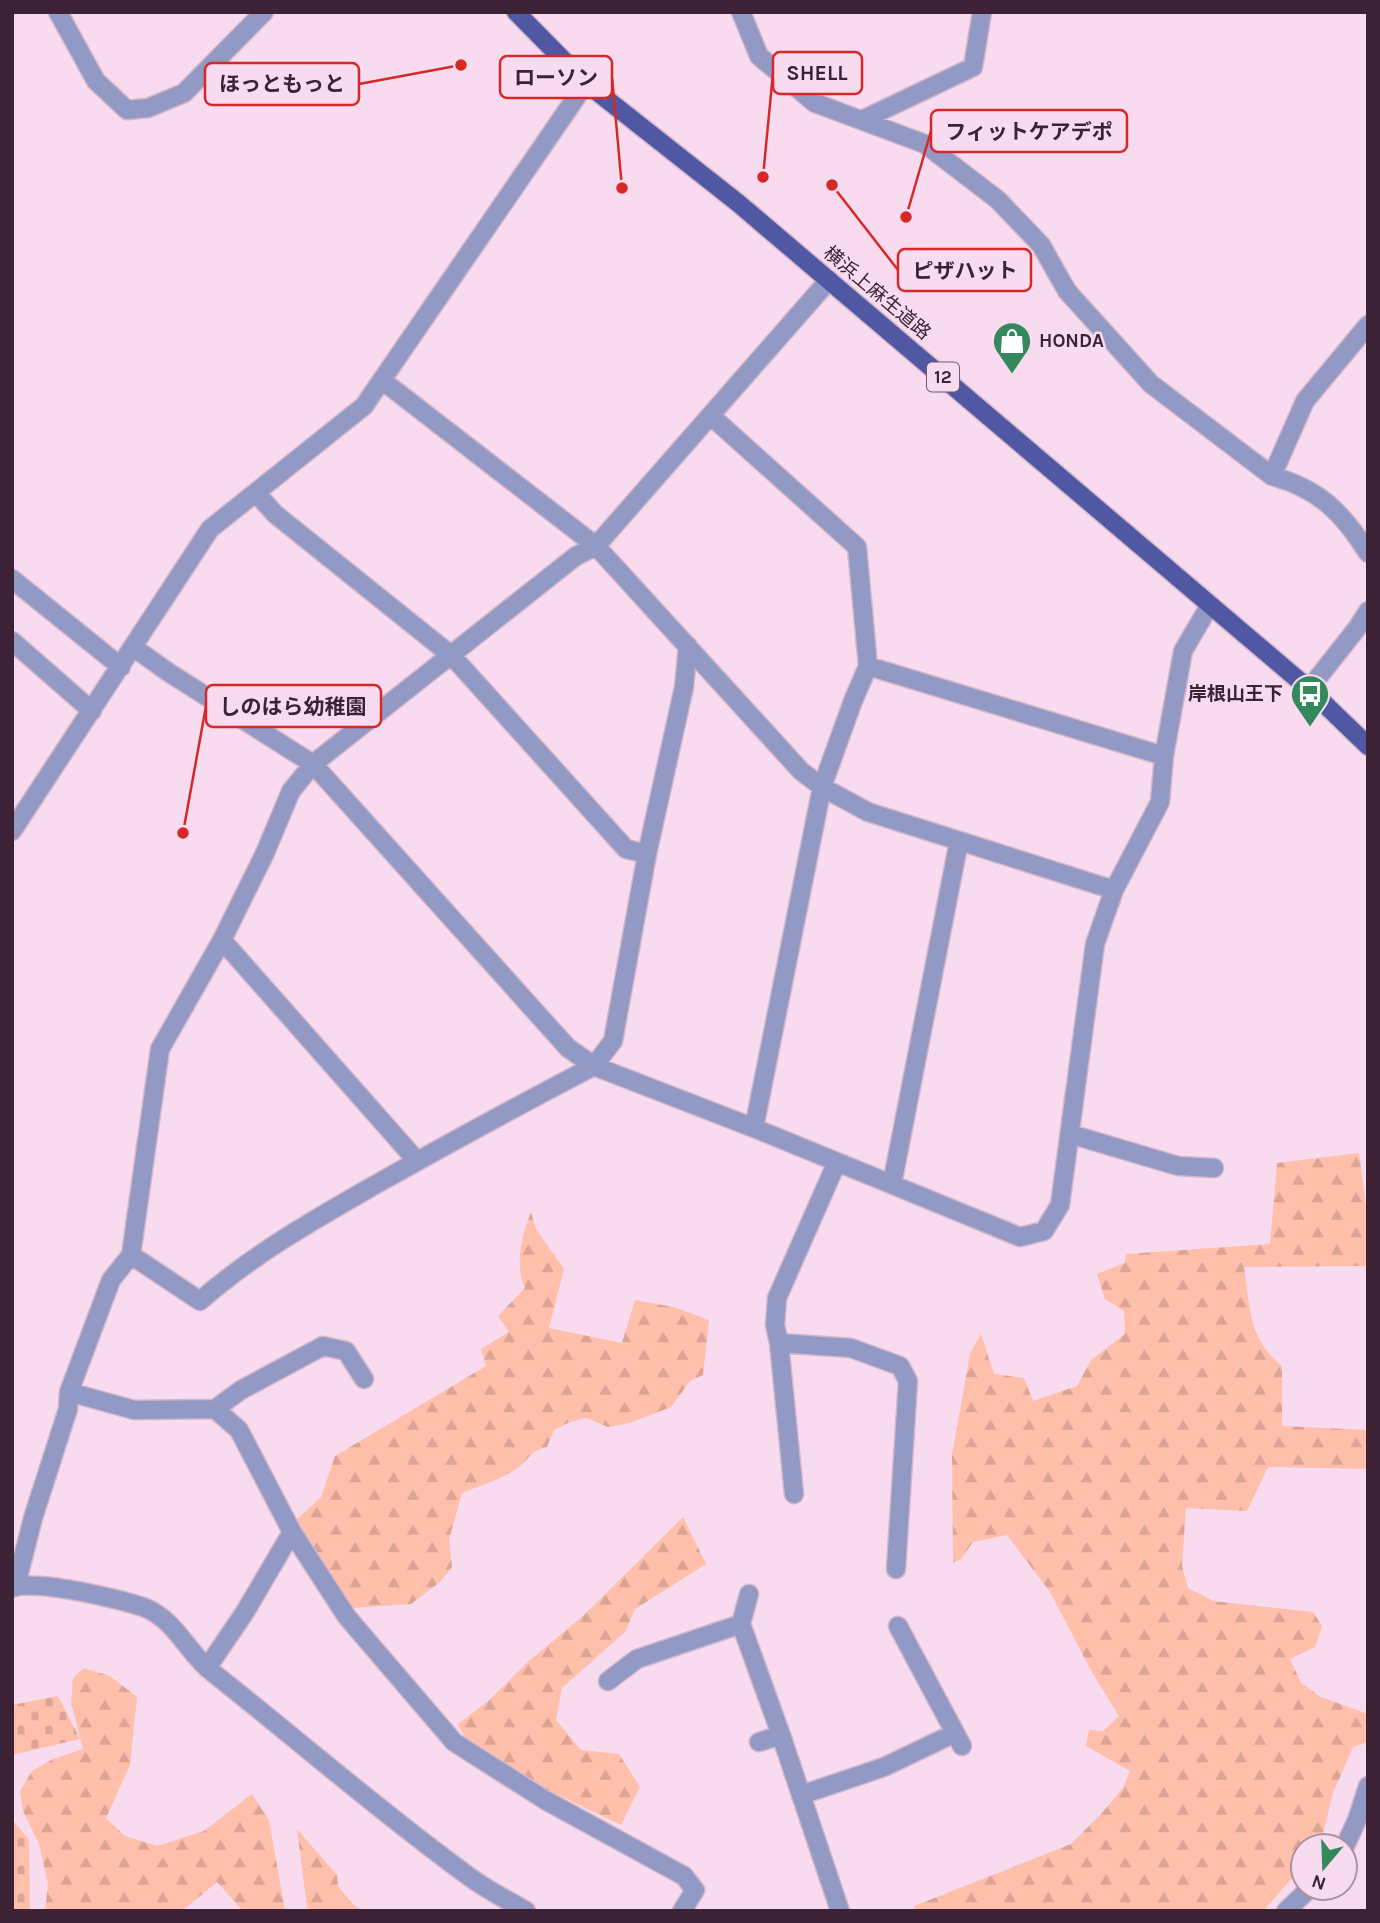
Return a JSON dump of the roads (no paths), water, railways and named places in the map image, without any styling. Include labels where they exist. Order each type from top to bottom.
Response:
[{"type":"main road","name":"横浜上麻生道路","points":[[516,12],[586,83],[738,203],[829,280],[1309,689],[1368,746]]},
{"type":"street","points":[[58,12],[96,81],[127,110],[148,108],[184,93],[264,12]]},
{"type":"street","points":[[741,12],[758,56],[815,103],[925,144],[998,200],[1041,245],[1067,291],[1151,384],[1272,476],[1296,482],[1318,495],[1346,523],[1368,553]]},
{"type":"street","points":[[862,120],[973,68],[982,12]]},
{"type":"street","points":[[12,831],[210,529],[364,406],[586,83]]},
{"type":"street","points":[[526,1911],[469,1877],[207,1668],[174,1628],[148,1609],[67,1589],[14,1587],[68,1409],[69,1392],[111,1280],[131,1255],[160,1049],[222,940],[265,853],[291,791],[313,764],[576,556],[596,546],[829,280]]},
{"type":"street","points":[[1272,476],[1305,401],[1368,325]]},
{"type":"street","points":[[383,381],[596,546],[802,771],[822,787],[868,811],[1114,890]]},
{"type":"street","points":[[711,416],[857,547],[868,666],[822,787],[754,1128]]},
{"type":"street","points":[[256,493],[275,514],[452,656],[626,849],[647,854]]},
{"type":"street","points":[[12,579],[121,667]]},
{"type":"street","points":[[133,647],[313,764],[568,1048],[594,1066],[1020,1237],[1044,1231],[1059,1205],[1095,944],[1114,890],[1160,802],[1164,756],[1183,651],[1210,606]]},
{"type":"street","points":[[1309,689],[1368,611]]},
{"type":"street","points":[[12,641],[92,711]]},
{"type":"street","points":[[131,1255],[200,1301],[254,1257],[417,1161],[594,1066],[613,1041],[647,854],[684,687],[688,646]]},
{"type":"street","points":[[868,666],[1164,756]]},
{"type":"street","points":[[892,1184],[960,841]]},
{"type":"street","points":[[222,940],[417,1161]]},
{"type":"street","points":[[1070,1134],[1178,1166],[1214,1168]]},
{"type":"street","points":[[794,1494],[775,1325],[777,1298],[837,1162]]},
{"type":"street","points":[[779,1343],[851,1348],[900,1366],[908,1381],[896,1569]]},
{"type":"street","points":[[69,1392],[134,1410],[215,1409],[241,1390],[323,1346],[346,1350],[364,1379]]},
{"type":"street","points":[[215,1409],[239,1430],[292,1532],[347,1617],[454,1742],[545,1800],[684,1876],[695,1890],[682,1911]]},
{"type":"street","points":[[207,1668],[245,1612],[292,1532]]},
{"type":"street","points":[[750,1594],[741,1625],[840,1911]]},
{"type":"street","points":[[608,1681],[638,1659],[741,1625]]},
{"type":"street","points":[[801,1795],[959,1740],[898,1626]]},
{"type":"street","points":[[920,1667],[937,1658]]},
{"type":"street","points":[[758,1742],[781,1735]]},
{"type":"street","points":[[1352,1832],[1368,1786]]},
{"type":"place","name":"ほっともっと","points":[[461,65]]},
{"type":"place","name":"SHELL","points":[[763,177]]},
{"type":"place","name":"ピザハット","points":[[832,185]]},
{"type":"place","name":"ローソン","points":[[622,188]]},
{"type":"place","name":"フィットケアデポ","points":[[906,217]]},
{"type":"place","name":"HONDA","points":[[1012,375]]},
{"type":"place","name":"岸根山王下","points":[[1310,728]]},
{"type":"place","name":"しのはら幼稚園","points":[[183,833]]}]
